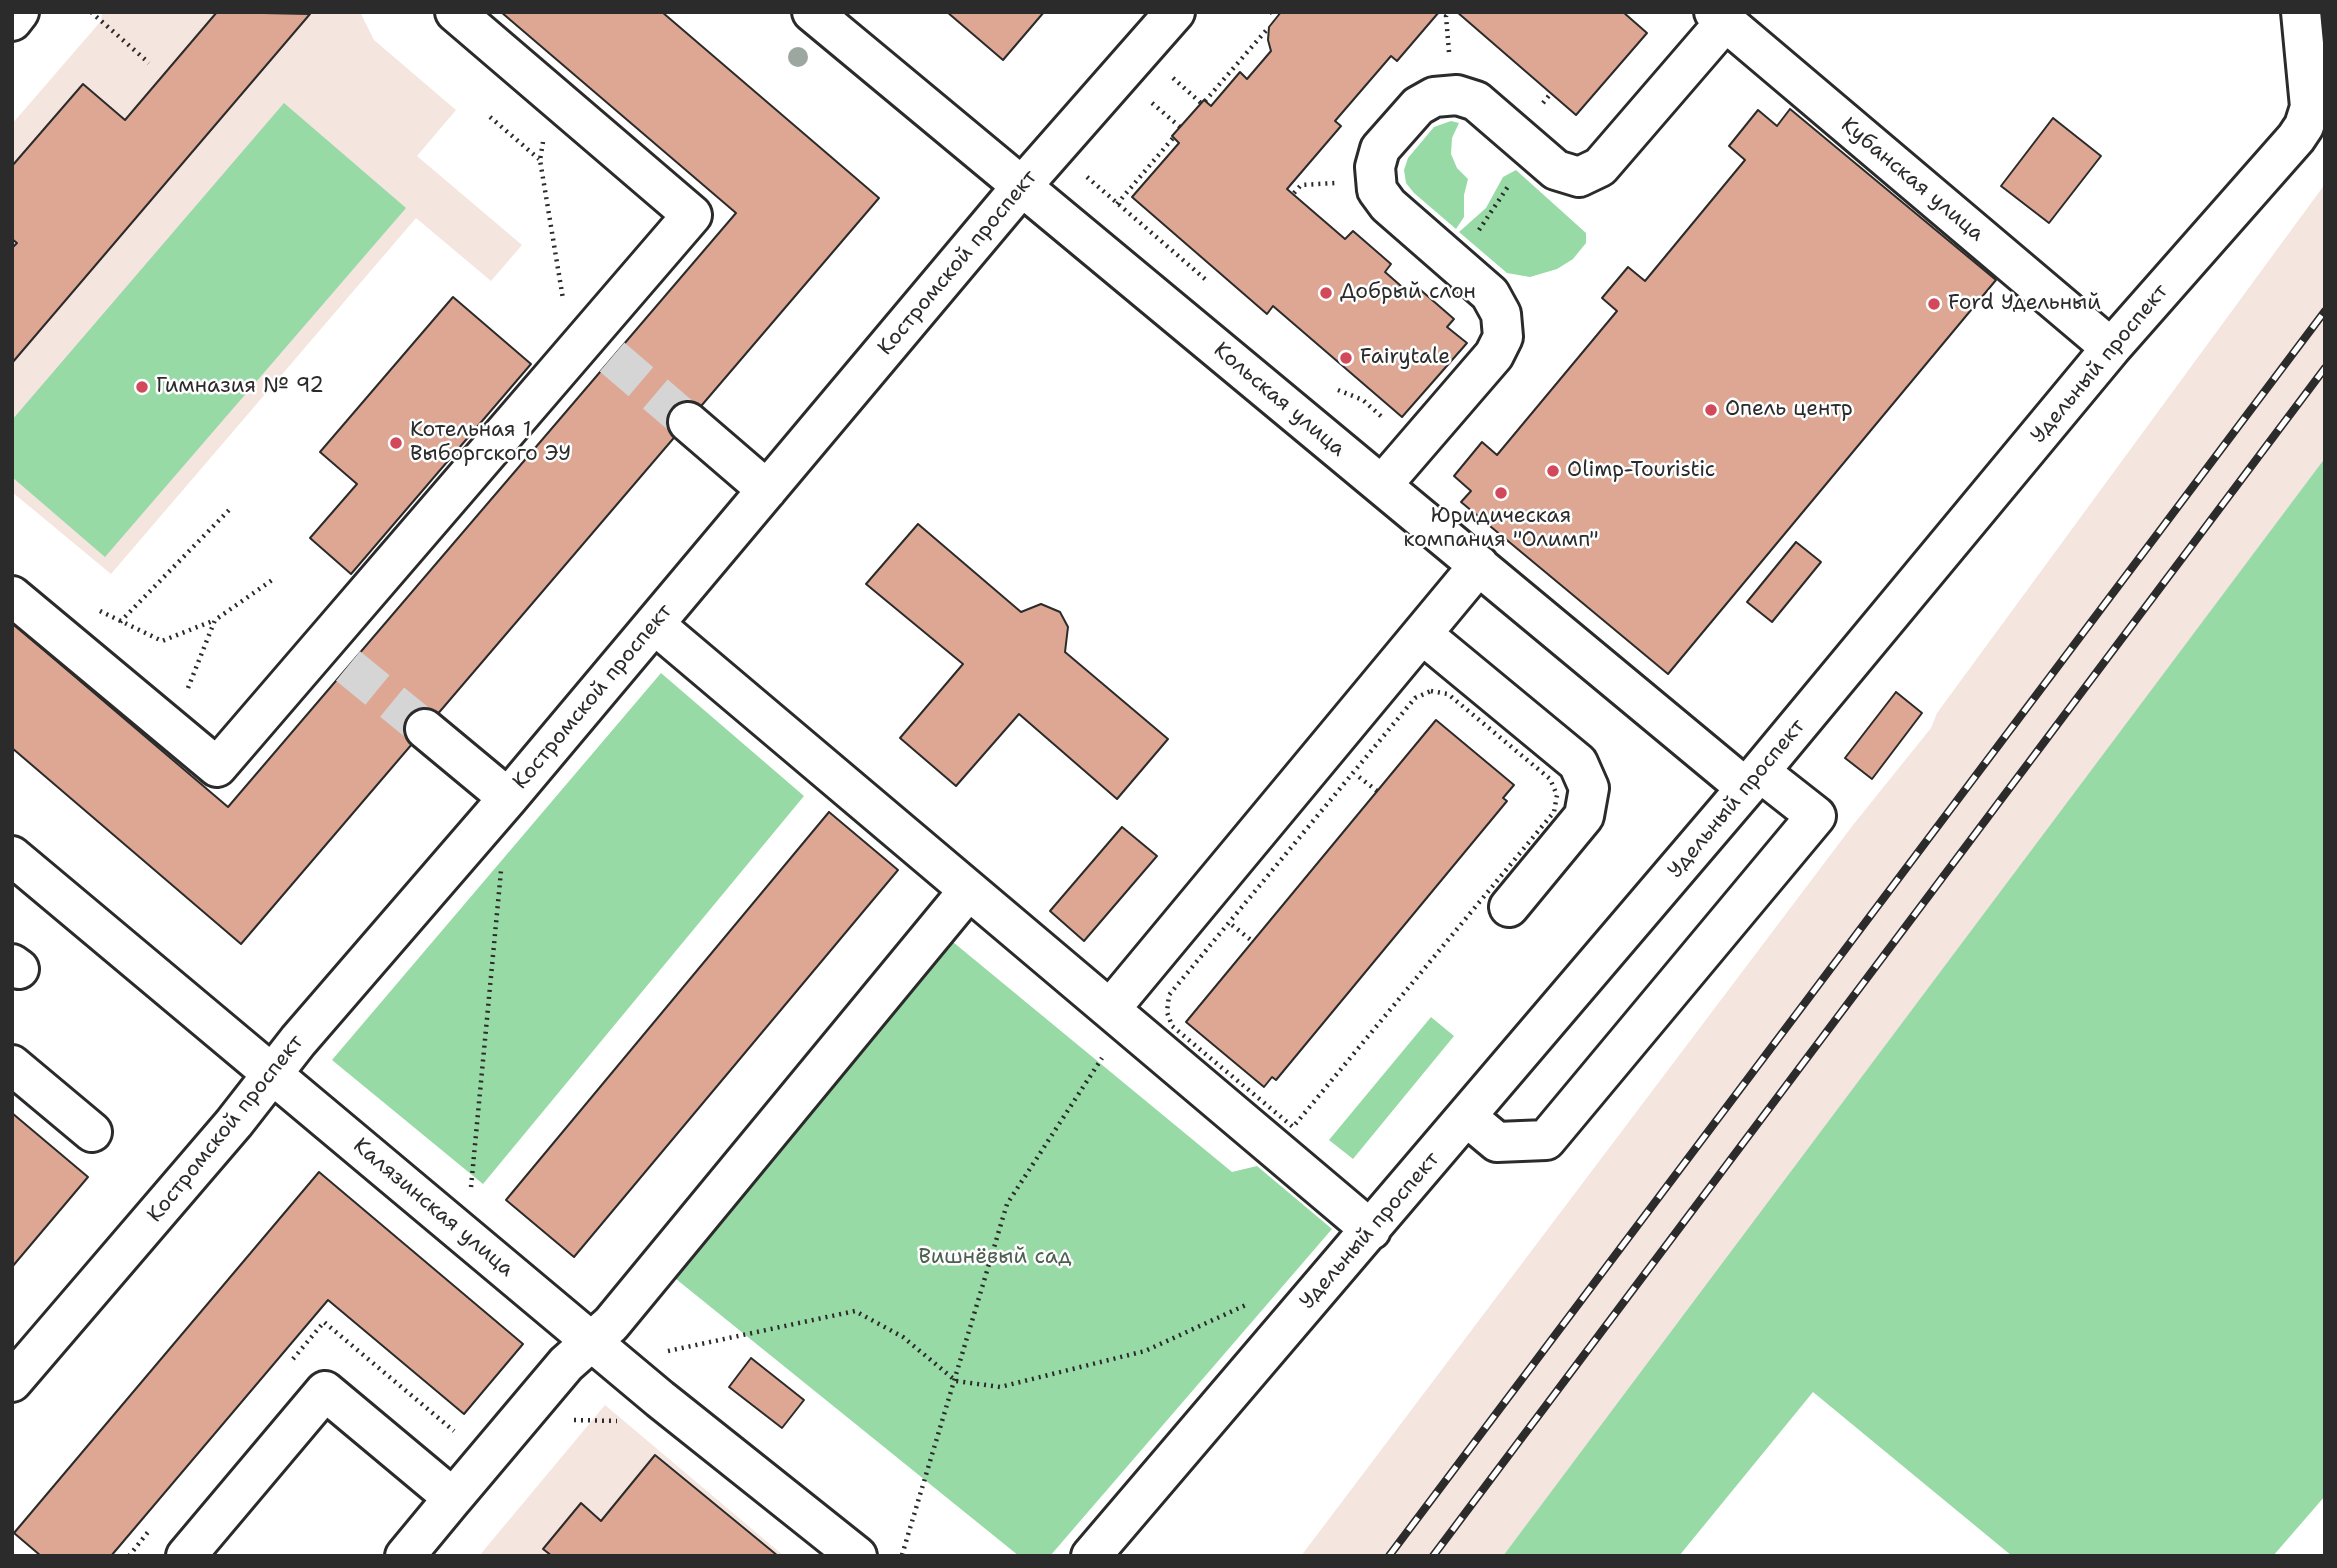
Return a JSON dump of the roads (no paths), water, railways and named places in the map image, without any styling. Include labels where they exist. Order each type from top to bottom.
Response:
[{"type":"street","points":[[12,21],[19,12]]},
{"type":"street","points":[[12,596],[217,767],[335,655],[692,215],[455,12]]},
{"type":"street","name":"Кольская улица","points":[[812,12],[1479,565],[1753,780],[1816,816],[1546,1140],[1497,1142],[1467,1117]]},
{"type":"street","name":"Костромской проспект","points":[[12,1382],[234,1123],[272,1074],[1023,186],[1175,12]]},
{"type":"street","name":"Удельный проспект","points":[[1091,1556],[1753,780],[2111,348],[2304,126],[2310,97],[2301,12]]},
{"type":"street","points":[[1382,485],[1494,355],[1503,337],[1501,314],[1490,294],[1388,205],[1377,190],[1375,167],[1380,149],[1418,106],[1434,97],[1457,95],[1476,101],[1556,170],[1578,177],[1600,167],[1719,17]]},
{"type":"street","name":"Кубанская улица","points":[[1719,17],[2111,348]]},
{"type":"street","points":[[688,422],[767,490]]},
{"type":"street","points":[[1114,1010],[1479,565]]},
{"type":"street","points":[[654,624],[968,891],[1114,1010],[1371,1230]]},
{"type":"street","points":[[1422,634],[1578,763],[1589,789],[1584,816],[1509,907]]},
{"type":"street","points":[[425,729],[508,798]]},
{"type":"street","name":"Калязинская улица","points":[[12,856],[604,1352],[858,1556]]},
{"type":"street","points":[[405,1556],[566,1364],[604,1352],[611,1324],[968,891]]},
{"type":"street","points":[[15,1054],[92,1132]]},
{"type":"street","points":[[186,1556],[325,1391],[453,1498]]},
{"type":"tunnel","points":[[612,357],[688,422]]},
{"type":"tunnel","points":[[348,666],[425,729]]},
{"type":"railway","points":[[1389,1556],[2325,311]]},
{"type":"railway","points":[[1433,1556],[2325,368]]},
{"type":"place","name":"Добрый слон","points":[[1326,293]]},
{"type":"place","name":"Ford Удельный","points":[[1934,304]]},
{"type":"place","name":"Fairytale","points":[[1346,358]]},
{"type":"place","name":"Гимназия № 92","points":[[142,387]]},
{"type":"place","name":"Опель центр","points":[[1711,410]]},
{"type":"place","name":"Котельная 1 Выборгского ЭУ","points":[[396,443]]},
{"type":"place","name":"Olimp-Touristic","points":[[1553,471]]},
{"type":"place","name":"Юридическая компания \"Олимп\"","points":[[1501,493]]},
{"type":"park label","name":"Вишнёвый сад","points":[[995,1258]]}]
